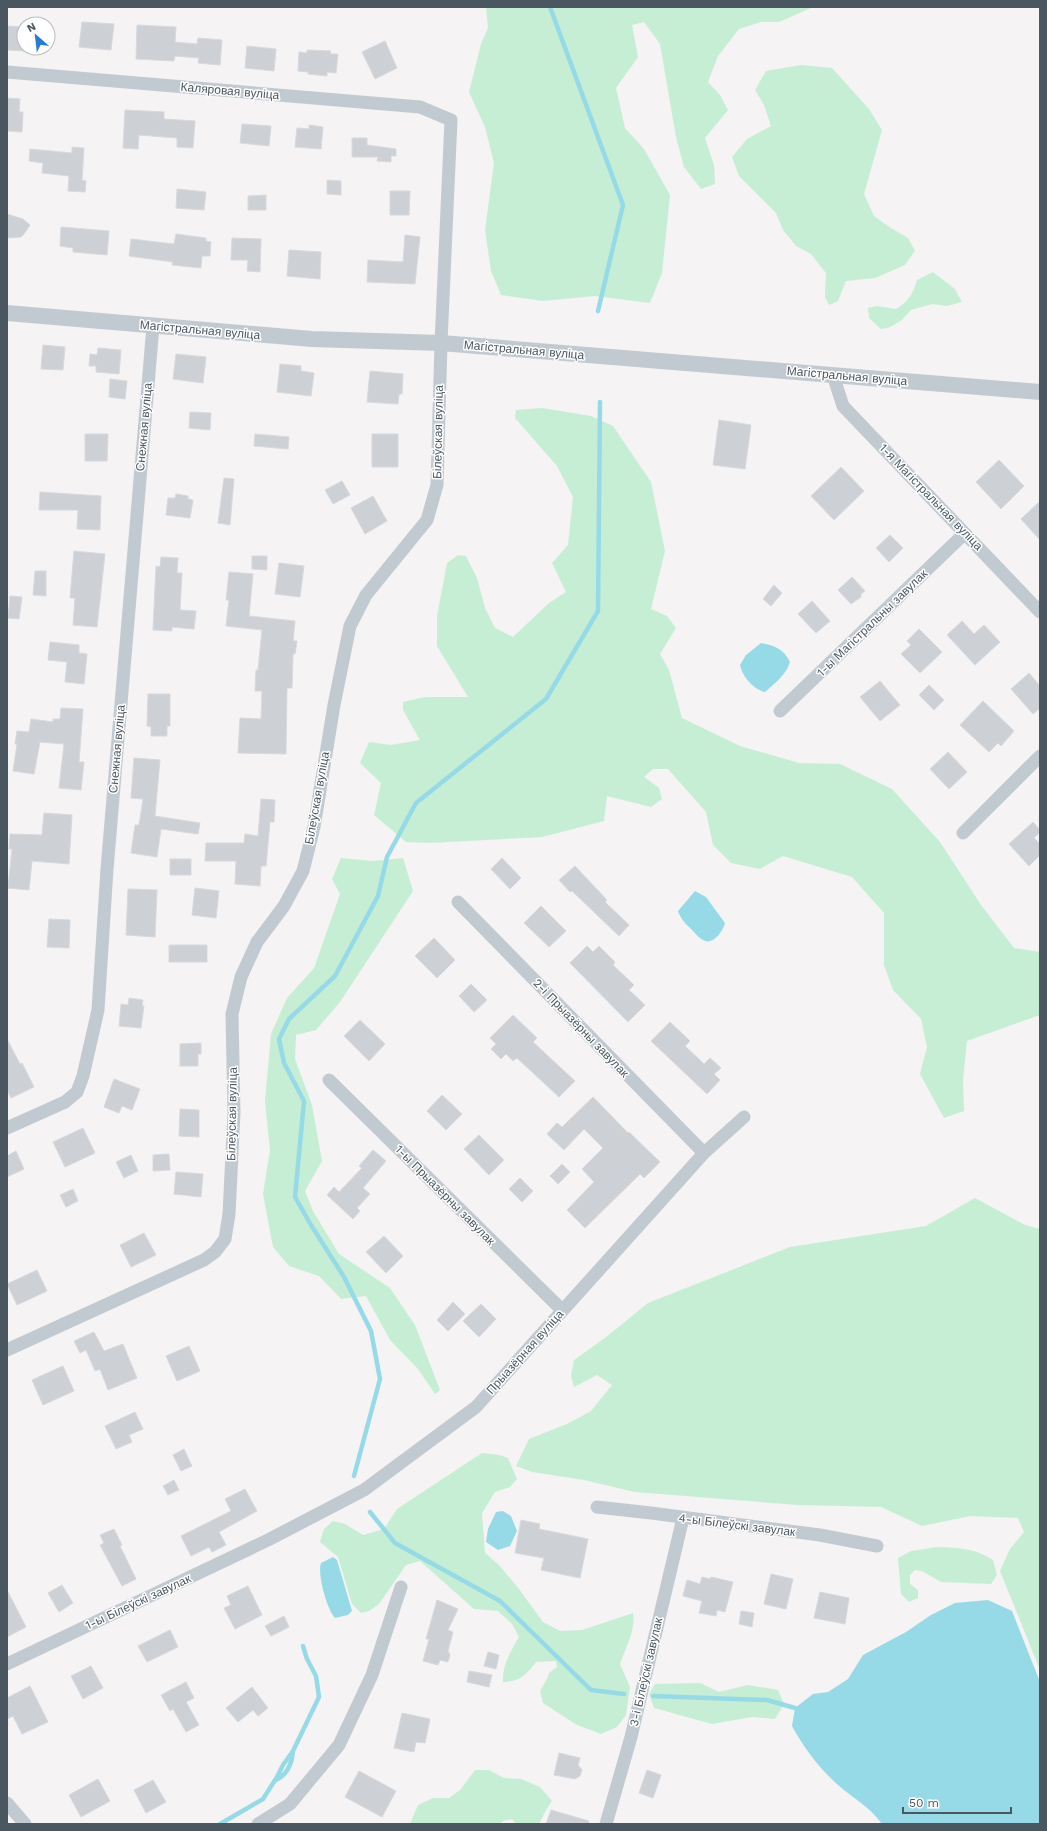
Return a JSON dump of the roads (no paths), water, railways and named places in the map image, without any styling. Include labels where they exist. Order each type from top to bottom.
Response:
[{"type":"street","name":"Каляровая вуліца","points":[[7,72],[420,107],[451,120]]},
{"type":"street","name":"Білеўская вуліца","points":[[7,1350],[204,1260],[215,1252],[225,1239],[229,1214],[234,1113],[232,1014],[240,976],[257,942],[284,906],[303,872],[314,827],[334,705],[350,626],[366,595],[427,520],[437,484],[440,343],[451,120]]},
{"type":"street","name":"Магістральная вуліца","points":[[7,313],[312,339],[440,343],[1040,392]]},
{"type":"street","name":"Снежная вуліца","points":[[7,1128],[65,1102],[76,1092],[82,1076],[98,1010],[107,869],[153,326]]},
{"type":"street","name":"1-я Магістральная вуліца","points":[[833,376],[843,406],[1040,612]]},
{"type":"street","name":"1-ы Магістральны завулак","points":[[780,711],[964,534]]},
{"type":"street","points":[[963,833],[1040,756]]},
{"type":"street","name":"2-і Прыазёрны завулак","points":[[458,902],[704,1153]]},
{"type":"street","name":"1-ы Прыазёрны завулак","points":[[329,1080],[562,1310]]},
{"type":"street","name":"Прыазёрная вуліца","points":[[268,1540],[364,1490],[476,1407],[704,1153],[744,1117]]},
{"type":"street","name":"4-ы Білеўскі завулак","points":[[597,1507],[820,1535],[877,1546]]},
{"type":"street","name":"3-і Білеўскі завулак","points":[[606,1824],[631,1737],[683,1518]]},
{"type":"street","name":"1-ы Білеўскі завулак","points":[[7,1664],[268,1540]]},
{"type":"street","points":[[258,1824],[290,1804],[339,1746],[372,1675],[401,1587]]},
{"type":"street","points":[[7,1803],[25,1824]]},
{"type":"water","points":[[761,643],[778,648],[785,654],[790,662],[783,675],[765,692],[761,691],[749,682],[743,674],[740,665],[746,655]]},
{"type":"water","points":[[695,891],[706,897],[725,923],[717,937],[710,941],[703,940],[699,937],[684,922],[678,911]]},
{"type":"water","points":[[503,1511],[511,1516],[517,1531],[510,1546],[498,1550],[486,1542],[488,1529],[496,1512]]},
{"type":"water","points":[[333,1557],[337,1560],[352,1611],[348,1615],[335,1618],[329,1607],[320,1575],[321,1563]]},
{"type":"water","points":[[988,1600],[1012,1611],[1040,1682],[1040,1824],[882,1824],[867,1807],[844,1790],[824,1772],[812,1757],[792,1726],[795,1708],[813,1694],[828,1692],[848,1679],[863,1655],[906,1632],[931,1615],[955,1603]]},
{"type":"waterway","points":[[550,7],[623,205],[598,311]]},
{"type":"waterway","points":[[354,1476],[380,1379],[371,1331],[344,1277],[295,1197],[304,1101],[284,1063],[279,1039],[289,1019],[335,976],[378,896],[387,857],[416,803],[546,699],[598,611],[600,402]]},
{"type":"waterway","points":[[370,1512],[395,1543],[500,1601],[591,1690],[624,1694]]},
{"type":"waterway","points":[[220,1824],[263,1799],[293,1751],[319,1697],[316,1676],[307,1659],[303,1646]]},
{"type":"waterway","points":[[653,1696],[767,1700],[795,1708]]},
{"type":"waterway","points":[[276,1780],[284,1775],[289,1768],[293,1751]]}]
